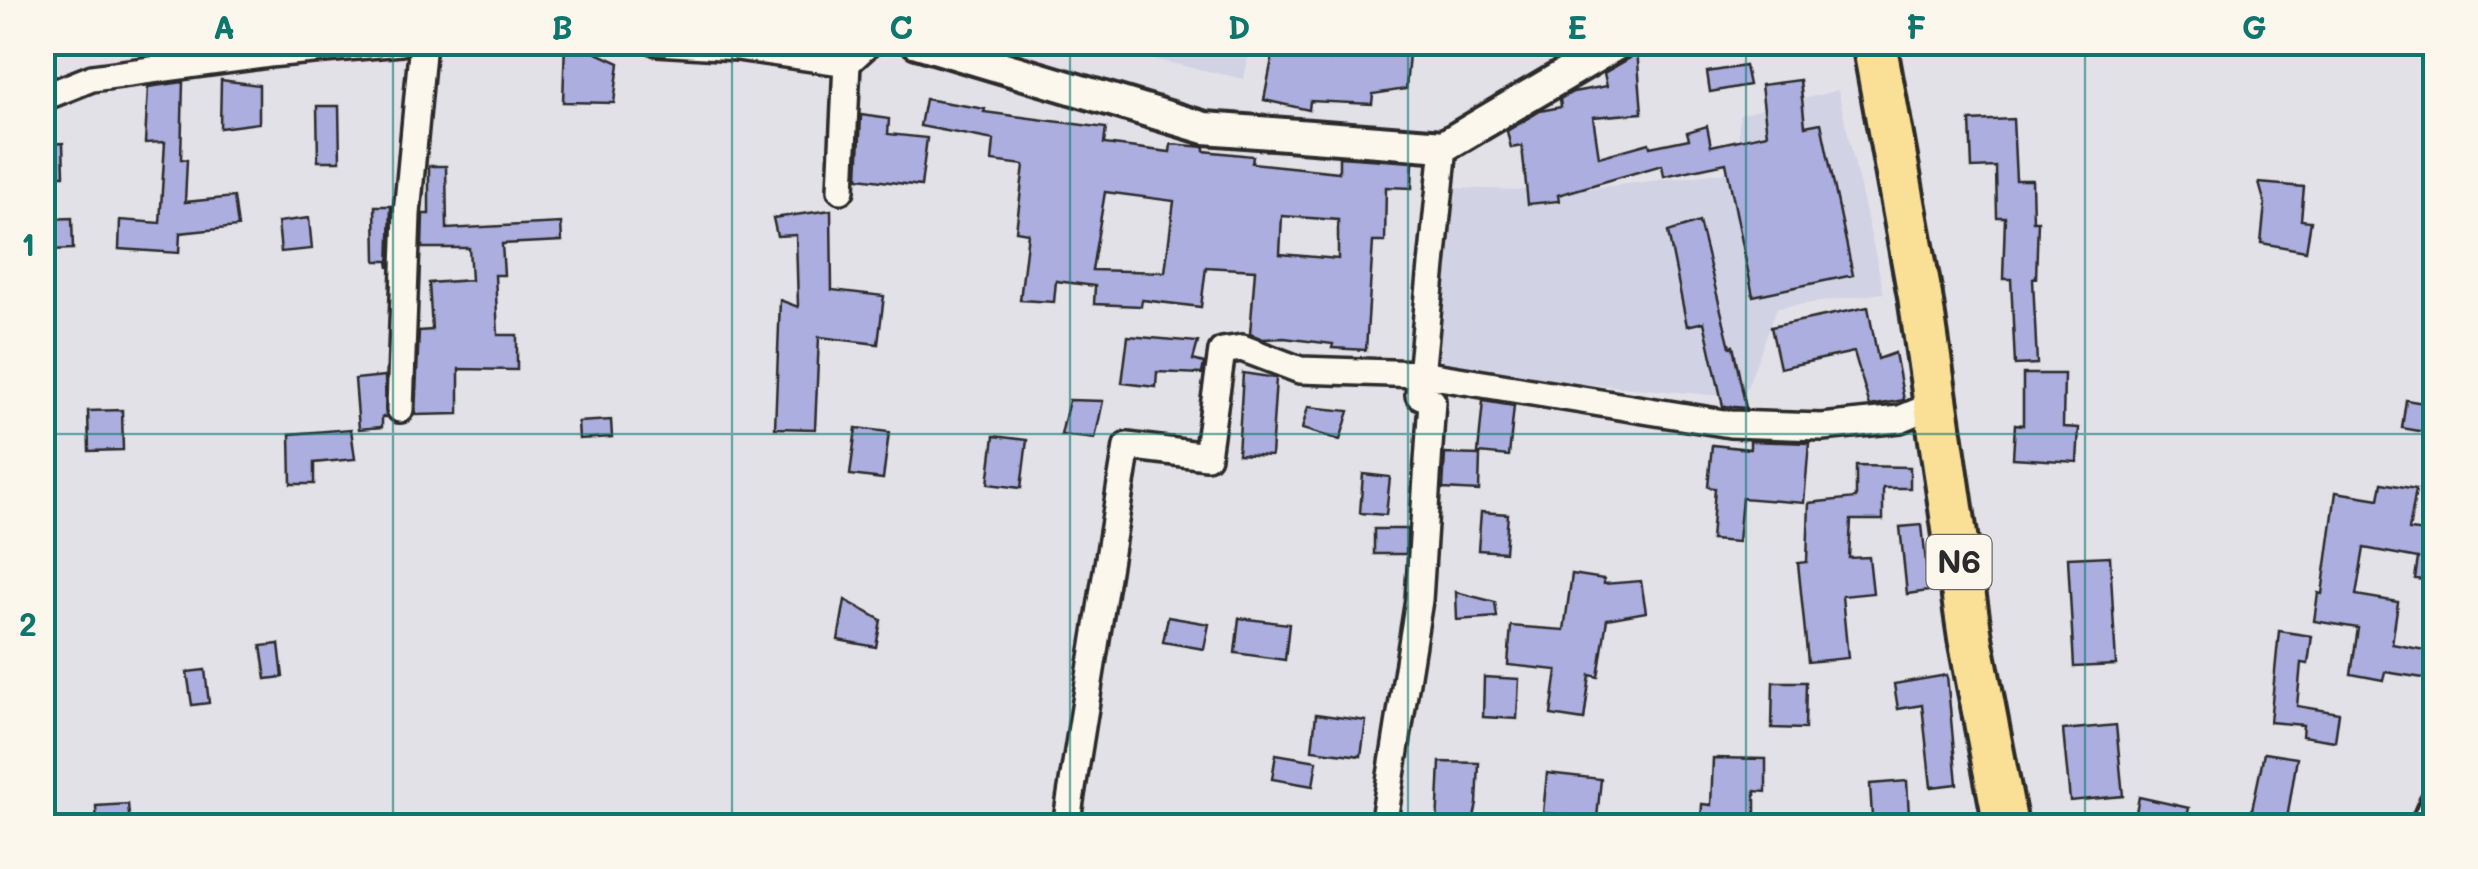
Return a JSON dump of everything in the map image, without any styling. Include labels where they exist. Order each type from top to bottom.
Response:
[{"type":"highway","name":"N6","points":[[1874,42],[1920,296],[1970,638],[2006,826]]},
{"type":"street","points":[[42,98],[92,78],[269,54],[401,42]]},
{"type":"street","points":[[400,409],[407,214],[423,42]]},
{"type":"street","points":[[438,42],[447,42]]},
{"type":"street","points":[[657,42],[737,47],[847,63]]},
{"type":"street","points":[[841,190],[847,63],[870,42]]},
{"type":"street","points":[[917,42],[1205,128],[1444,146],[1620,42]]},
{"type":"street","points":[[1382,826],[1419,600],[1432,401],[1419,395],[1444,146]]},
{"type":"street","points":[[1066,826],[1126,446],[1207,456],[1222,351],[1242,348],[1300,370],[1421,374],[1730,424],[1822,428],[1900,419],[1936,404]]},
{"type":"street","points":[[2426,826],[2436,803]]},
{"type":"shaded area","points":[[1078,43],[1251,43],[1244,79]]},
{"type":"shaded area","points":[[1838,90],[1884,293],[1777,308],[1743,398],[1434,370],[1453,188],[1564,191],[1738,171],[1739,115]]},
{"type":"building","points":[[565,42],[619,63],[614,103],[563,102]]},
{"type":"building","points":[[1330,42],[1410,42],[1406,89],[1373,94],[1372,104],[1310,101],[1309,110],[1264,100],[1274,49],[1329,60]]},
{"type":"building","points":[[1637,49],[1642,113],[1593,117],[1599,157],[1649,143],[1650,147],[1689,139],[1687,132],[1707,126],[1711,146],[1767,134],[1761,85],[1800,80],[1805,126],[1821,123],[1853,275],[1753,296],[1726,163],[1664,176],[1662,165],[1558,195],[1559,201],[1528,204],[1522,146],[1511,148],[1507,131],[1540,111],[1561,107],[1560,99],[1573,92],[1607,86],[1604,73],[1630,58]]},
{"type":"building","points":[[1745,66],[1749,85],[1710,92],[1707,72]]},
{"type":"building","points":[[221,80],[259,85],[259,123],[220,128]]},
{"type":"building","points":[[183,82],[181,159],[187,160],[185,202],[234,197],[238,227],[180,233],[179,253],[119,249],[120,220],[160,223],[165,142],[145,143],[148,87]]},
{"type":"building","points":[[925,99],[985,109],[984,112],[1106,128],[1104,144],[1170,152],[1171,144],[1204,147],[1204,151],[1253,156],[1252,163],[1339,172],[1339,157],[1413,162],[1412,188],[1386,187],[1385,242],[1373,242],[1366,350],[1284,338],[1263,339],[1250,334],[1255,270],[1206,267],[1201,307],[1142,300],[1141,306],[1094,304],[1095,286],[1056,281],[1054,302],[1020,300],[1028,233],[1016,231],[1024,165],[992,161],[994,140],[920,126]],"holes":[[[1105,192],[1174,201],[1165,272],[1092,270]],[[1282,216],[1338,220],[1338,259],[1280,254]]]},
{"type":"building","points":[[317,106],[339,106],[340,161],[318,161]]},
{"type":"building","points":[[861,115],[889,119],[888,134],[927,138],[921,186],[858,178]]},
{"type":"building","points":[[2013,119],[2016,180],[2032,180],[2033,221],[2038,221],[2033,279],[2037,364],[2015,365],[2011,279],[2003,279],[2005,217],[1997,217],[1996,167],[1972,168],[1970,121]]},
{"type":"building","points":[[63,143],[64,175],[42,175],[42,144]]},
{"type":"building","points":[[429,166],[446,166],[447,229],[561,223],[562,241],[502,244],[504,275],[495,275],[498,335],[517,335],[517,370],[459,369],[459,414],[415,415],[419,331],[432,330],[429,283],[471,280],[469,248],[422,248],[423,214],[429,214]]},
{"type":"building","points":[[2259,183],[2304,187],[2301,220],[2311,221],[2306,251],[2261,243],[2265,204]]},
{"type":"building","points":[[375,206],[391,206],[389,268],[388,261],[376,261]]},
{"type":"building","points":[[831,210],[832,290],[884,296],[878,344],[819,337],[815,429],[775,428],[780,300],[798,307],[796,235],[777,236],[773,218]]},
{"type":"building","points":[[72,218],[73,249],[50,250],[49,219]]},
{"type":"building","points":[[309,218],[312,249],[281,252],[278,222]]},
{"type":"building","points":[[1699,222],[1746,408],[1723,406],[1704,322],[1687,326],[1668,232]]},
{"type":"building","points":[[1868,307],[1878,359],[1895,353],[1904,400],[1870,406],[1854,352],[1780,368],[1771,327]]},
{"type":"building","points":[[1128,336],[1198,342],[1193,360],[1204,363],[1202,374],[1157,372],[1156,387],[1122,383]]},
{"type":"building","points":[[1243,373],[1276,378],[1271,456],[1238,454]]},
{"type":"building","points":[[2023,374],[2064,374],[2063,427],[2079,428],[2077,462],[2013,458],[2015,424],[2023,425]]},
{"type":"building","points":[[385,376],[386,417],[382,417],[382,427],[359,429],[355,379]]},
{"type":"building","points":[[1069,400],[1103,401],[1095,439],[1061,435]]},
{"type":"building","points":[[2406,400],[2436,405],[2436,434],[2402,428]]},
{"type":"building","points":[[1483,401],[1514,406],[1509,456],[1478,453]]},
{"type":"building","points":[[1308,407],[1349,411],[1340,440],[1302,429]]},
{"type":"building","points":[[122,410],[123,450],[89,451],[88,411]]},
{"type":"building","points":[[611,420],[612,437],[579,439],[578,422]]},
{"type":"building","points":[[856,428],[889,432],[883,479],[850,475]]},
{"type":"building","points":[[351,429],[355,459],[314,463],[314,484],[291,484],[290,434]]},
{"type":"building","points":[[994,436],[1027,440],[1021,488],[988,484]]},
{"type":"building","points":[[1750,441],[1809,443],[1804,503],[1742,498],[1738,542],[1711,540],[1715,488],[1708,487],[1712,445],[1750,449]]},
{"type":"building","points":[[1445,454],[1480,455],[1479,491],[1443,489]]},
{"type":"building","points":[[1856,466],[1910,467],[1910,488],[1883,488],[1883,520],[1851,520],[1849,558],[1869,557],[1873,593],[1842,596],[1848,658],[1808,662],[1798,563],[1807,562],[1809,503],[1856,498]]},
{"type":"building","points":[[1363,474],[1390,477],[1386,515],[1360,513]]},
{"type":"building","points":[[2382,483],[2416,489],[2409,530],[2436,533],[2436,581],[2415,579],[2418,558],[2364,548],[2356,595],[2398,602],[2392,644],[2436,652],[2436,680],[2385,672],[2383,680],[2351,674],[2358,628],[2314,621],[2318,593],[2322,594],[2336,492],[2379,499]]},
{"type":"building","points":[[1481,512],[1508,514],[1505,552],[1478,550]]},
{"type":"building","points":[[1922,525],[1929,591],[1907,594],[1900,527]]},
{"type":"building","points":[[1374,529],[1407,529],[1406,554],[1374,554]]},
{"type":"building","points":[[2110,556],[2116,665],[2074,667],[2068,558]]},
{"type":"building","points":[[1572,574],[1604,579],[1604,584],[1641,581],[1646,612],[1607,619],[1598,677],[1590,675],[1584,720],[1551,715],[1557,670],[1508,665],[1511,626],[1564,630]]},
{"type":"building","points":[[1456,592],[1495,602],[1497,617],[1457,620]]},
{"type":"building","points":[[845,600],[881,620],[876,647],[838,640]]},
{"type":"building","points":[[1168,617],[1209,624],[1204,649],[1163,642]]},
{"type":"building","points":[[1239,618],[1289,624],[1285,660],[1235,653]]},
{"type":"building","points":[[2279,631],[2312,636],[2308,664],[2301,663],[2297,706],[2339,713],[2335,741],[2302,736],[2303,725],[2270,722]]},
{"type":"building","points":[[279,644],[283,677],[266,679],[261,646]]},
{"type":"building","points":[[205,670],[209,703],[192,705],[187,672]]},
{"type":"building","points":[[1947,675],[1957,784],[1931,787],[1922,705],[1898,709],[1894,684]]},
{"type":"building","points":[[1484,677],[1519,679],[1517,719],[1483,717]]},
{"type":"building","points":[[1773,682],[1806,682],[1805,729],[1772,728]]},
{"type":"building","points":[[1316,714],[1366,721],[1361,756],[1312,750]]},
{"type":"building","points":[[2116,725],[2123,796],[2070,801],[2063,730]]},
{"type":"building","points":[[2264,753],[2297,758],[2286,825],[2250,819]]},
{"type":"building","points":[[1276,754],[1317,761],[1313,786],[1272,779]]},
{"type":"building","points":[[1713,758],[1766,759],[1766,792],[1755,791],[1755,826],[1701,826],[1702,804],[1711,805]]},
{"type":"building","points":[[1440,762],[1479,763],[1472,826],[1437,826]]},
{"type":"building","points":[[1547,773],[1601,779],[1597,818],[1543,813]]},
{"type":"building","points":[[1907,781],[1909,815],[1872,817],[1870,784]]},
{"type":"building","points":[[2139,797],[2189,808],[2185,826],[2134,822]]},
{"type":"building","points":[[128,804],[130,826],[97,826],[96,806]]}]
